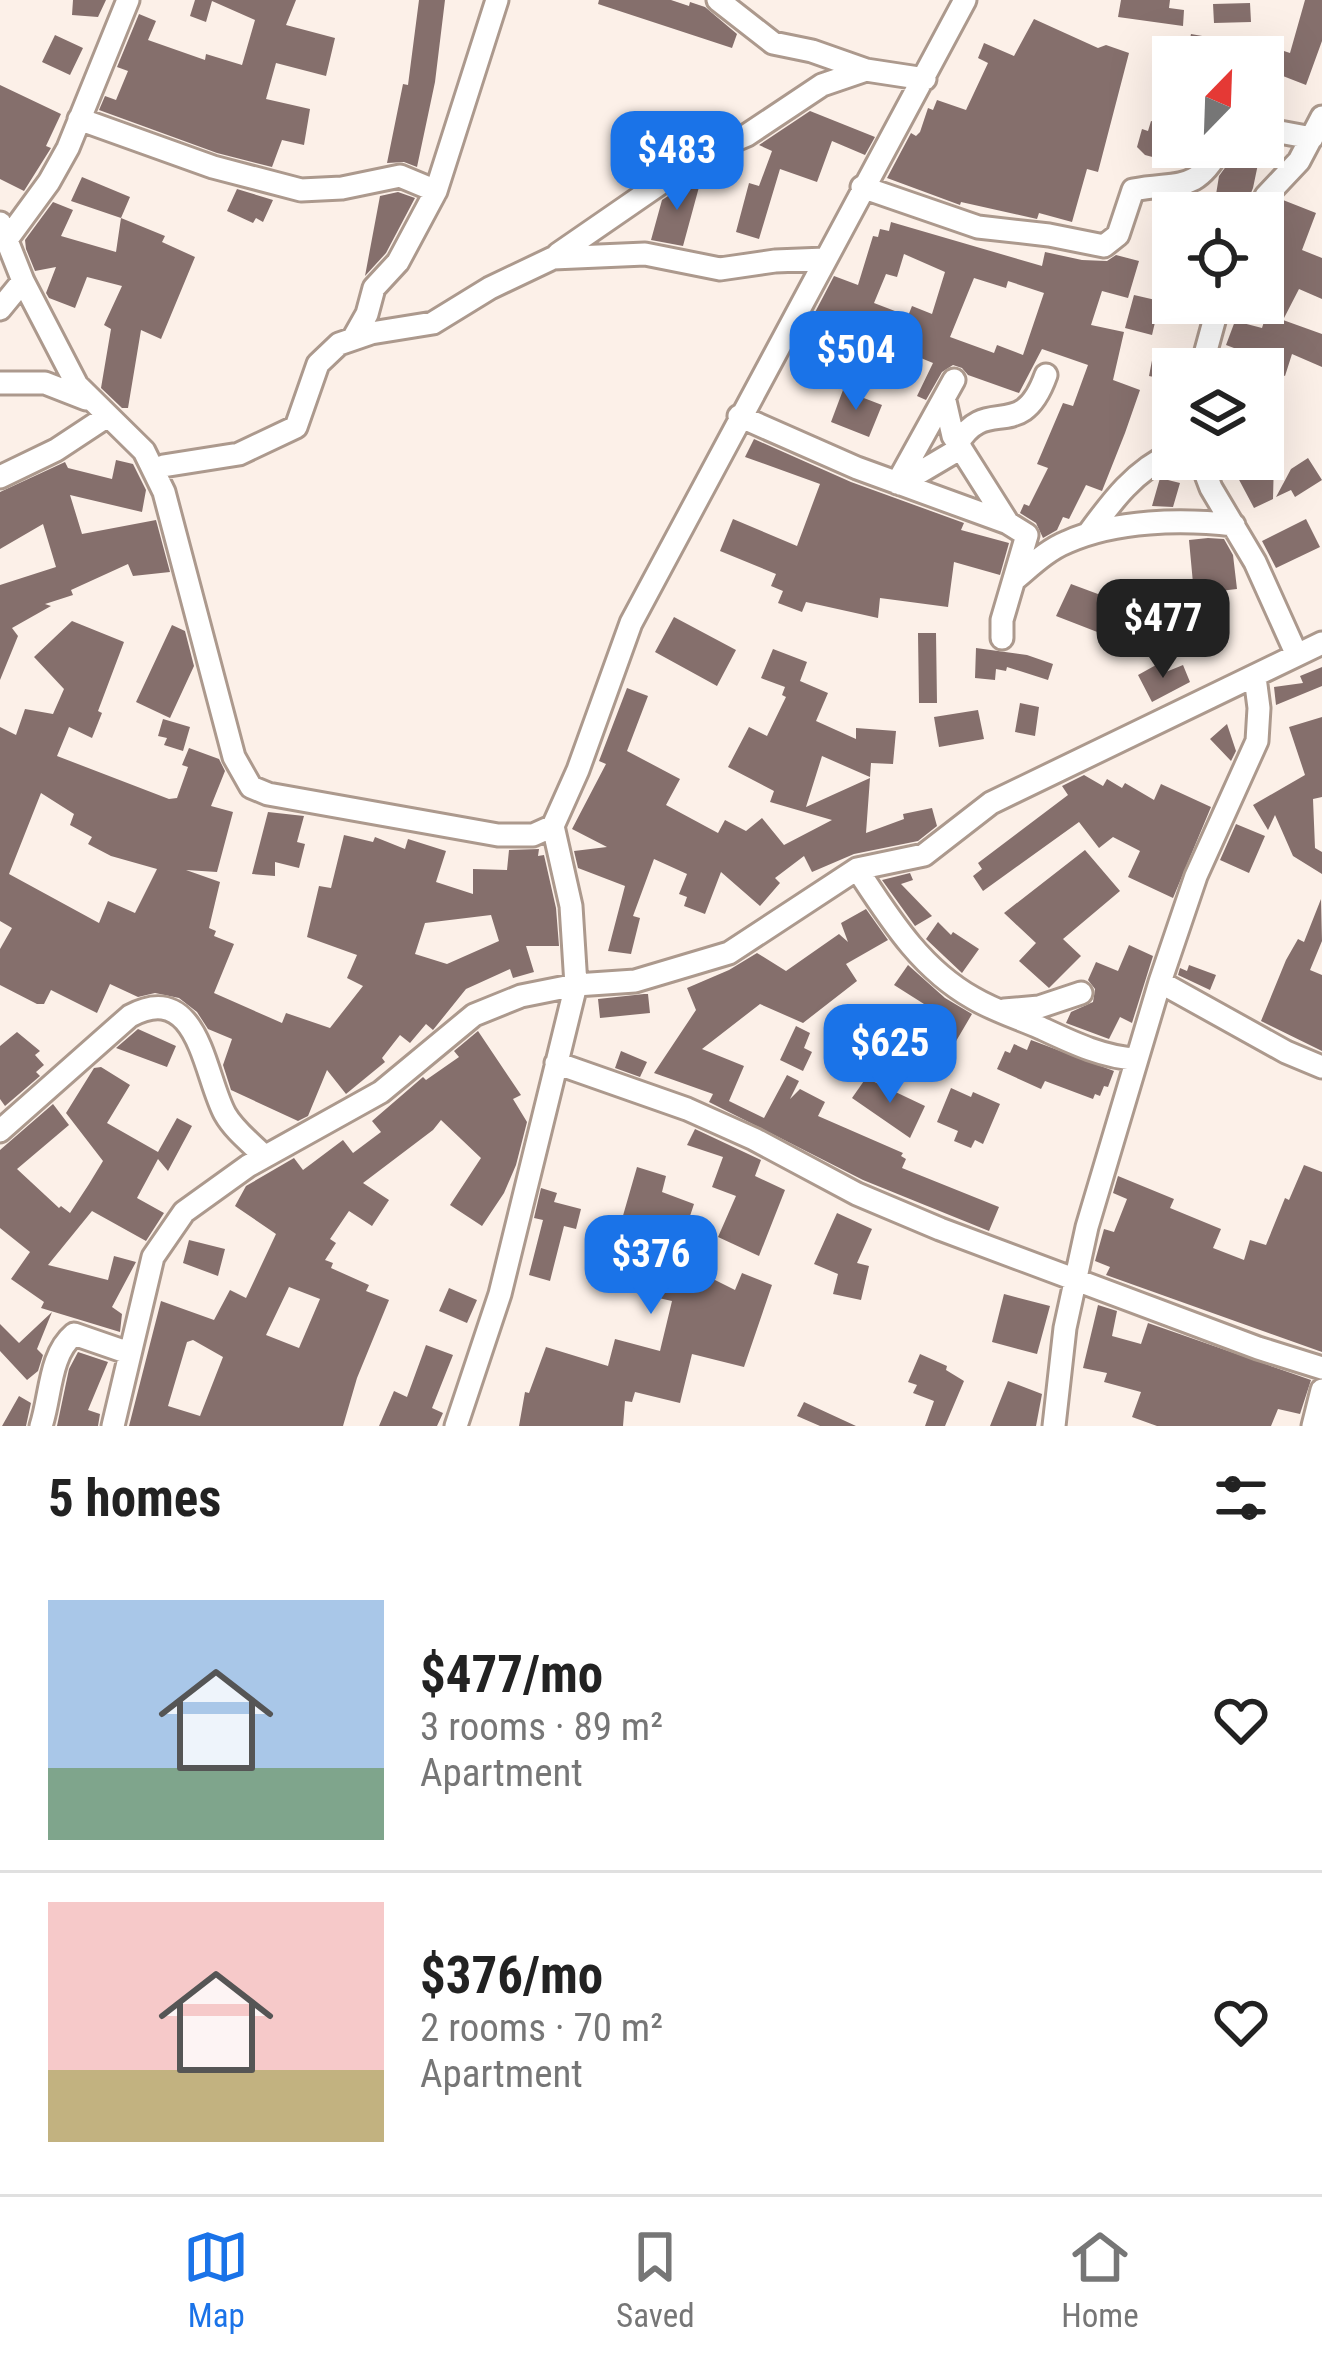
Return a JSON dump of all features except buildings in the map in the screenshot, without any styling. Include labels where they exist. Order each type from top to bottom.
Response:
[{"type":"street","points":[[128,0],[49,182],[4,231],[23,281],[88,400],[144,451],[158,474],[234,757],[250,787],[268,794],[498,835],[533,836],[553,826]]},
{"type":"street","points":[[354,337],[374,288],[398,262],[436,191],[497,0]]},
{"type":"street","points":[[718,0],[766,40],[866,70],[925,80]]},
{"type":"street","points":[[457,1426],[500,1294],[576,985],[572,906],[553,826],[631,623],[965,0]]},
{"type":"street","points":[[164,466],[239,454],[296,427],[326,353],[354,337],[433,323],[490,288],[553,258],[709,151],[747,135],[803,95],[866,70]]},
{"type":"street","points":[[79,119],[213,166],[301,190],[342,188],[400,176],[436,191]]},
{"type":"street","points":[[1270,192],[1299,161],[1317,128],[1284,129]]},
{"type":"street","points":[[862,187],[978,227],[1104,246],[1118,235],[1133,190],[1196,179],[1210,168]]},
{"type":"street","points":[[553,258],[646,254],[720,269],[825,259]]},
{"type":"street","points":[[0,309],[23,281]]},
{"type":"street","points":[[898,484],[959,446],[976,423],[1024,412],[1034,403],[1046,375]]},
{"type":"street","points":[[0,383],[45,382],[88,400]]},
{"type":"street","points":[[898,484],[950,391],[959,446],[1008,524]]},
{"type":"street","points":[[740,416],[1027,535],[1002,620],[1002,638]]},
{"type":"street","points":[[0,477],[56,451],[106,417]]},
{"type":"street","points":[[1088,534],[1128,484],[1152,463]]},
{"type":"street","points":[[1208,480],[1295,653]]},
{"type":"street","points":[[1014,580],[1043,556],[1088,534],[1188,522],[1234,525]]},
{"type":"street","points":[[112,1426],[153,1257],[184,1212],[264,1156],[381,1091],[474,1015],[521,996],[576,985],[635,981],[729,953],[857,869],[924,855],[991,803],[1322,643]]},
{"type":"street","points":[[1054,1426],[1075,1277],[1137,1059],[1202,862],[1257,741],[1255,677]]},
{"type":"street","points":[[857,869],[928,966],[997,1010],[1102,1053],[1137,1059]]},
{"type":"street","points":[[1160,982],[1322,1067]]},
{"type":"street","points":[[997,1010],[1039,1007],[1081,993]]},
{"type":"street","points":[[0,1131],[130,1016],[146,1008],[162,1008],[176,1014],[198,1036],[212,1087],[228,1119],[264,1156]]},
{"type":"street","points":[[556,1064],[687,1109],[897,1212],[1322,1369]]},
{"type":"street","points":[[41,1426],[58,1355],[74,1334],[129,1353]]},
{"type":"street","points":[[1313,1426],[1322,1390]]}]
